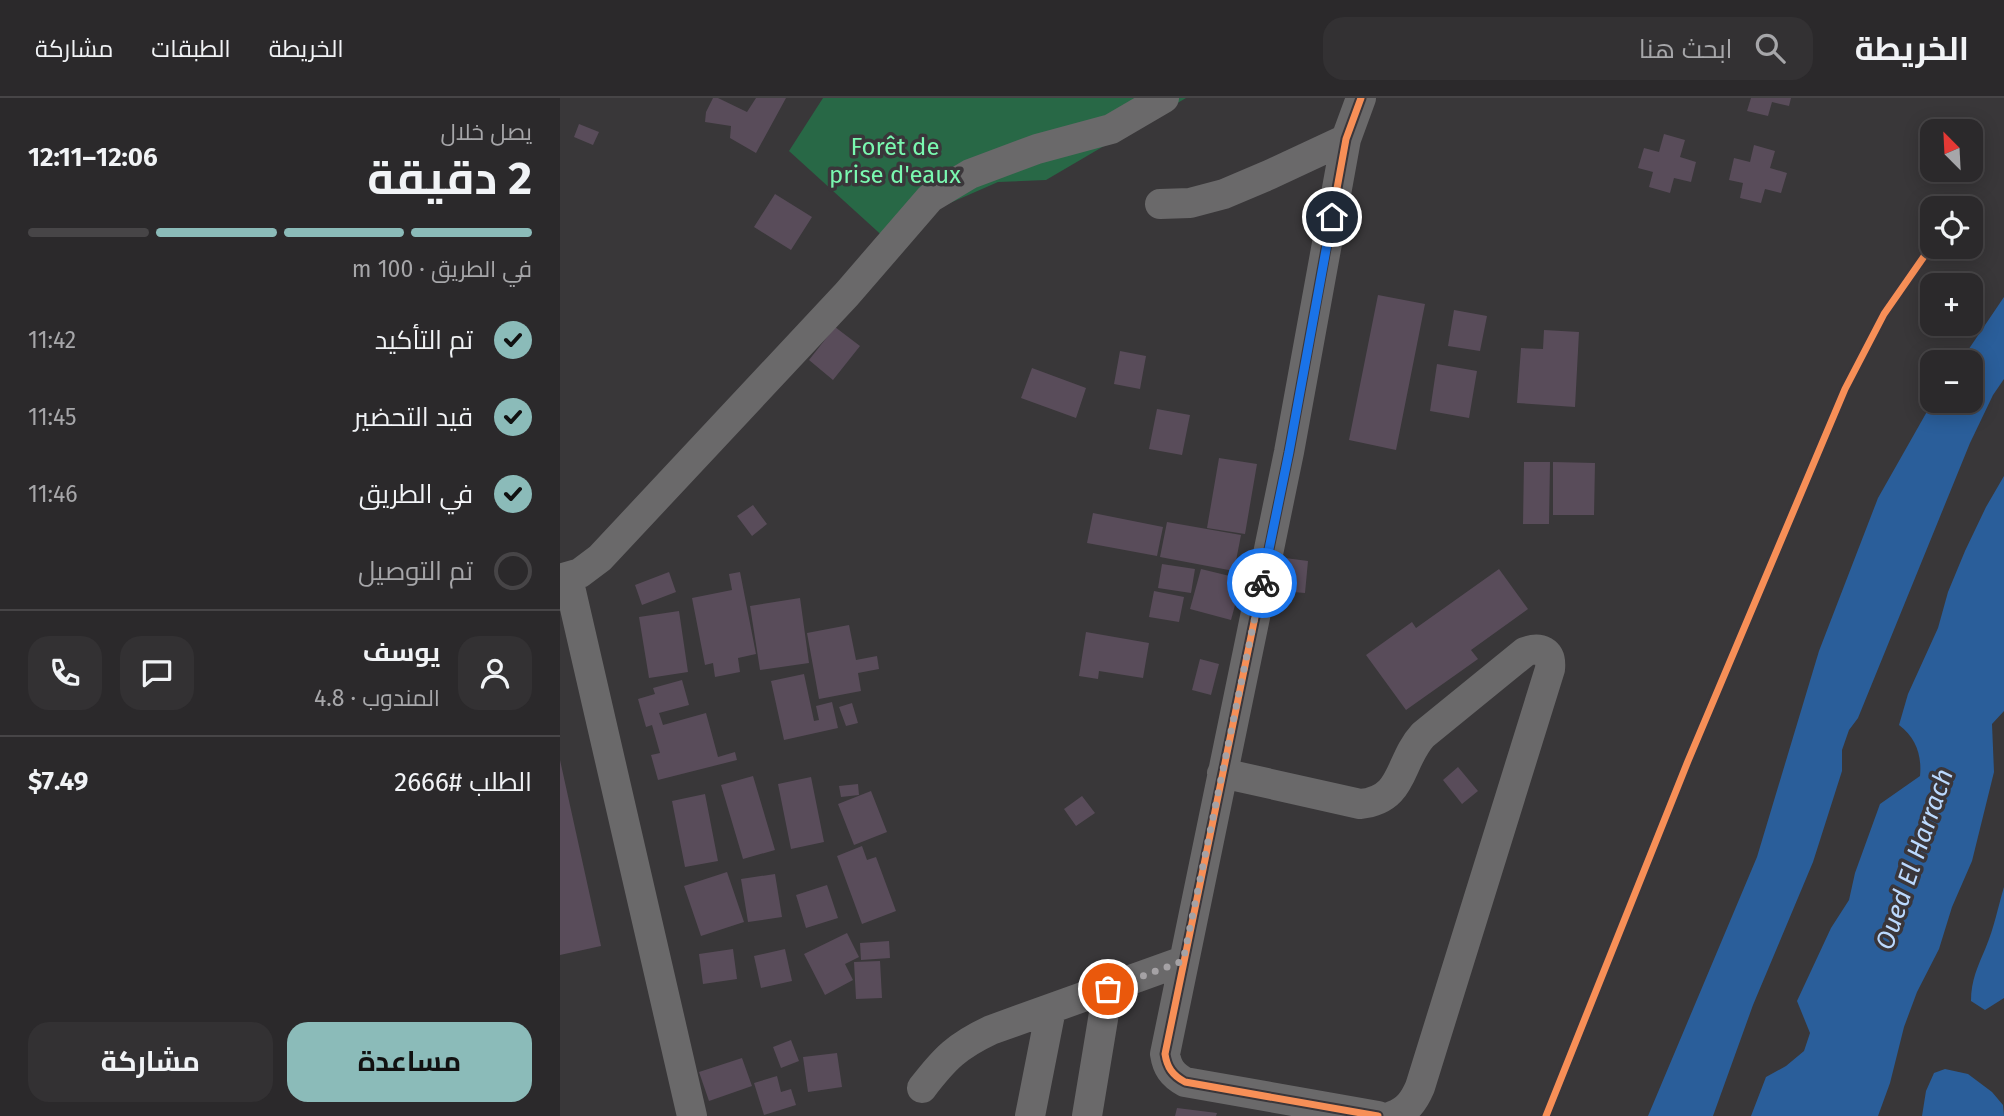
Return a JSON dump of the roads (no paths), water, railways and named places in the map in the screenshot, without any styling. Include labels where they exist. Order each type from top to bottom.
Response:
[{"type":"street","points":[[692,1116],[564,578],[580,573],[600,558],[847,294],[930,198],[970,173],[1037,149],[1111,129],[1164,98]]},
{"type":"street","points":[[1361,98],[1346,139],[1289,452],[1165,1054],[1170,1071],[1177,1078],[1269,1107],[1378,1116]]},
{"type":"street","points":[[1160,204],[1190,203],[1224,194],[1346,139]]},
{"type":"street","points":[[1222,773],[1360,804],[1381,800],[1396,784],[1413,748],[1423,735],[1525,652],[1536,649],[1549,655],[1550,669],[1420,1087],[1410,1105],[1392,1116]]},
{"type":"street","points":[[922,1088],[942,1062],[970,1040],[1183,961]]},
{"type":"street","points":[[1087,1116],[1108,989]]},
{"type":"street","points":[[1030,1116],[1051,1009]]},
{"type":"water","points":[[2004,297],[2004,379],[1993,395],[1970,443],[1858,718],[1849,730],[1842,750],[1842,771],[1813,862],[1753,1005],[1713,1116],[1648,1116],[1757,857],[1819,651],[1878,498],[1926,413],[1983,413],[1983,350],[1968,350],[1978,336],[1983,336],[1983,328]]},
{"type":"water","name":"Oued El Harrach","points":[[2004,476],[2004,711],[1992,724],[1994,772],[1972,861],[1952,907],[1939,949],[1917,992],[1904,1027],[1890,1083],[1878,1116],[1751,1116],[1766,1077],[1786,1066],[1804,1051],[1810,1033],[1797,1001],[1831,928],[1849,900],[1855,873],[1880,804],[1920,776],[1917,748],[1899,725],[1908,694],[1938,628],[1948,592],[1965,551]]},
{"type":"water","points":[[2004,887],[2004,998],[1985,1010],[1971,1001],[1972,986]]},
{"type":"water","points":[[1945,1069],[1968,1074],[1992,1092],[2003,1105],[2004,1116],[1922,1116],[1926,1091],[1934,1073]]},
{"type":"park label","name":"Forêt de prise d'eaux","points":[[895,161]]}]
